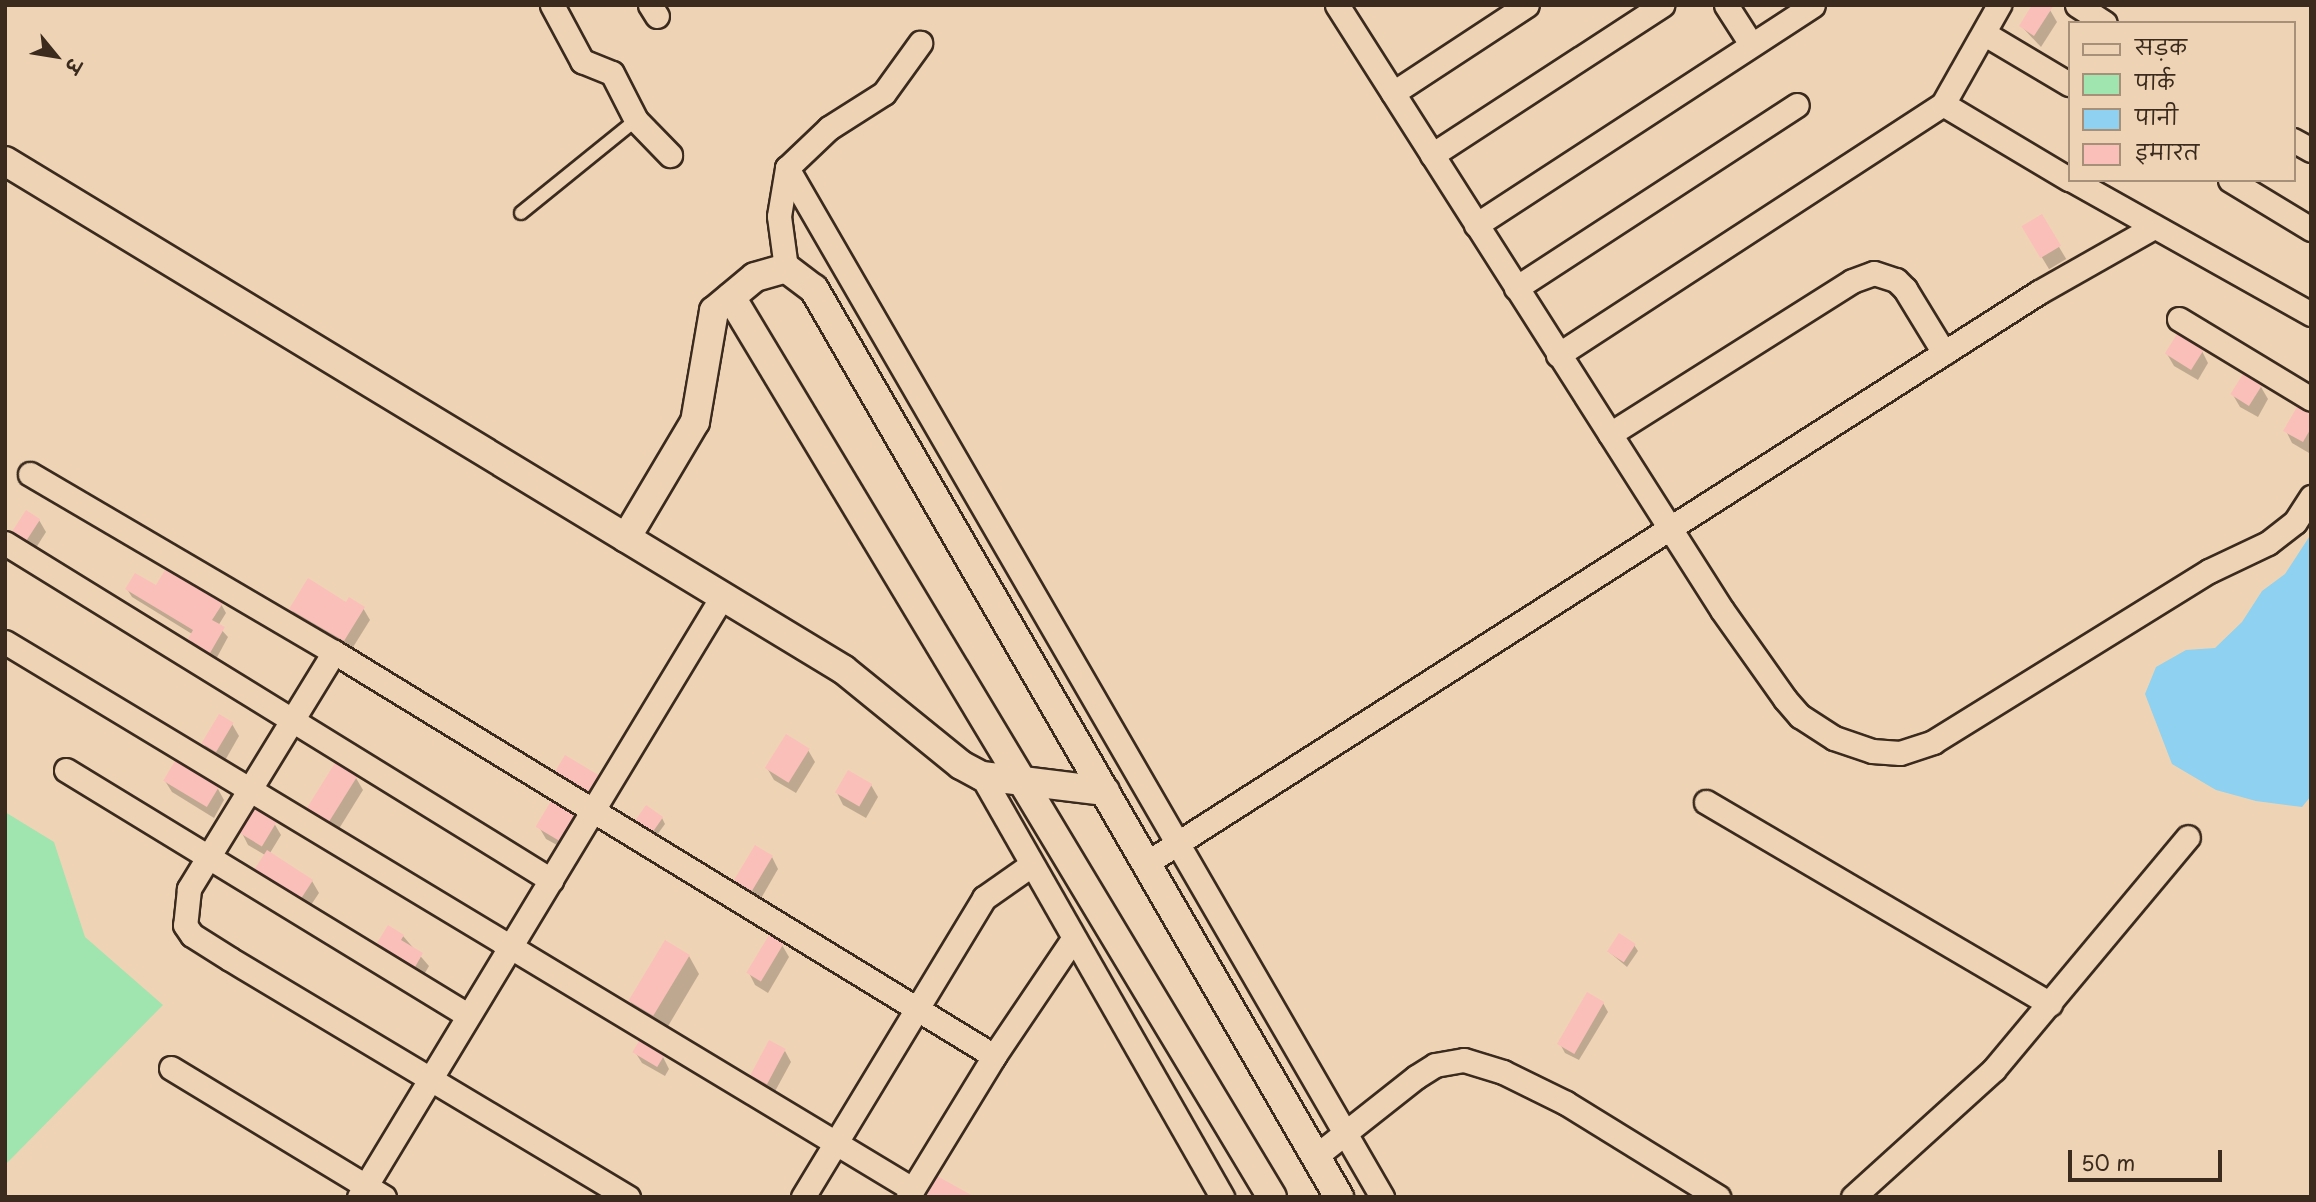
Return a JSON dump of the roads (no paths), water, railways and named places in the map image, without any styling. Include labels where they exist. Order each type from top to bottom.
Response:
[{"type":"street","points":[[552,5],[582,61],[612,73],[636,120],[670,155]]},
{"type":"street","points":[[1337,5],[1722,610],[1800,716],[1847,744],[1899,753],[1933,743],[2209,571],[2268,543],[2295,522],[2311,497]]},
{"type":"street","points":[[1393,93],[1527,5]]},
{"type":"street","points":[[1432,155],[1662,5]]},
{"type":"street","points":[[1726,5],[1751,44]]},
{"type":"street","points":[[1476,225],[1813,5]]},
{"type":"street","points":[[1559,355],[1943,104],[1999,5]]},
{"type":"street","points":[[2077,5],[2102,21]]},
{"type":"street","points":[[1985,34],[2068,83]]},
{"type":"street","points":[[920,43],[884,93],[828,128],[787,168],[779,216],[786,268],[814,289],[1002,607],[1145,864],[1339,1197]]},
{"type":"street","points":[[1516,288],[1797,104]]},
{"type":"street","points":[[1943,104],[2068,177]]},
{"type":"street","points":[[2295,141],[2311,150]]},
{"type":"street","points":[[5,161],[844,670],[945,753],[982,775],[1105,791]]},
{"type":"street","points":[[787,168],[1382,1197]]},
{"type":"street","points":[[2076,182],[2311,314]]},
{"type":"street","points":[[2233,182],[2311,229]]},
{"type":"street","points":[[1145,864],[1944,353],[2154,227]]},
{"type":"street","points":[[626,538],[695,422],[714,311],[755,277],[786,268]]},
{"type":"street","points":[[1610,434],[1852,281],[1874,273],[1896,279],[1905,289],[1944,353]]},
{"type":"street","points":[[731,297],[1018,779],[1272,1197]]},
{"type":"street","points":[[2179,319],[2311,399]]},
{"type":"street","points":[[30,474],[334,652],[592,813],[994,1056]]},
{"type":"street","points":[[5,543],[292,723],[551,880]]},
{"type":"street","points":[[171,1068],[369,1193],[467,1015],[723,595]]},
{"type":"street","points":[[5,642],[251,788],[510,948],[835,1143],[910,1193],[994,1056],[1073,939]]},
{"type":"street","points":[[334,652],[208,857],[183,909],[184,925],[192,935],[628,1197]]},
{"type":"street","points":[[66,770],[467,1015]]},
{"type":"street","points":[[982,775],[1222,1197]]},
{"type":"street","points":[[1706,802],[2050,1004]]},
{"type":"street","points":[[1853,1197],[1994,1069],[2188,836]]},
{"type":"street","points":[[803,1197],[984,898],[1031,865]]},
{"type":"street","points":[[1316,1156],[1416,1077],[1435,1065],[1464,1060],[1503,1072],[1566,1104],[1718,1197]]},
{"type":"lane","points":[[521,213],[636,120]]},
{"type":"water","points":[[2311,534],[2311,796],[2302,807],[2256,801],[2216,790],[2172,764],[2145,694],[2156,667],[2186,650],[2215,648],[2242,622],[2262,591],[2285,574]]}]
